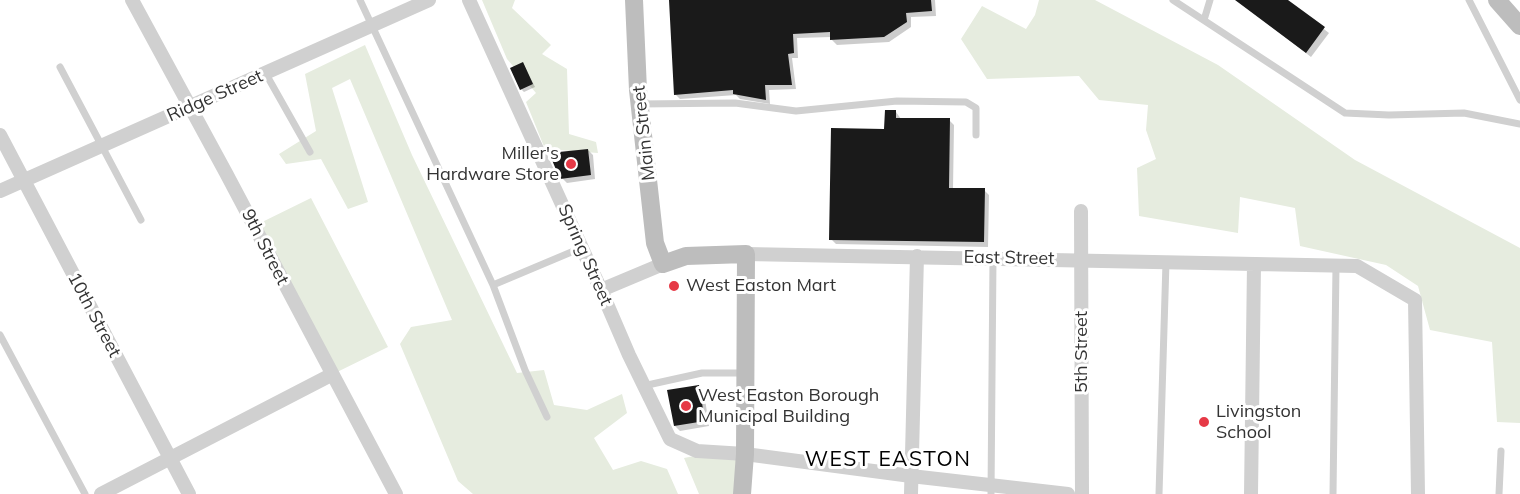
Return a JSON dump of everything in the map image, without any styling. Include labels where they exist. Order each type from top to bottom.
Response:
[{"type":"street","name":"9th Street","points":[[132,0],[396,494]]},
{"type":"street","name":"Ridge Street","points":[[0,191],[429,0]]},
{"type":"street","name":"Spring Street","points":[[469,0],[643,386],[670,439],[697,450],[746,454],[911,476],[991,490],[1068,494]]},
{"type":"street","name":"Main Street","points":[[634,0],[640,104],[655,243],[663,264]]},
{"type":"street","points":[[1497,0],[1520,26]]},
{"type":"street","name":"10th Street","points":[[0,135],[189,494]]},
{"type":"street","name":"5th Street","points":[[1081,211],[1082,494]]},
{"type":"street","points":[[742,494],[746,454],[746,254]]},
{"type":"street","name":"East Street","points":[[601,290],[686,256],[746,254],[1357,266],[1415,300],[1418,494]]},
{"type":"street","points":[[911,494],[917,256]]},
{"type":"street","points":[[1251,494],[1254,264]]},
{"type":"street","points":[[101,494],[331,375]]},
{"type":"lane","points":[[360,0],[493,285],[525,370],[547,417]]},
{"type":"lane","points":[[1173,0],[1345,113],[1389,115],[1464,113],[1520,124]]},
{"type":"lane","points":[[1204,20],[1210,0]]},
{"type":"lane","points":[[1469,0],[1520,100]]},
{"type":"lane","points":[[60,67],[141,220]]},
{"type":"lane","points":[[266,74],[310,152]]},
{"type":"lane","points":[[640,104],[735,103],[796,111],[897,101],[966,102],[976,108],[976,135]]},
{"type":"lane","points":[[493,285],[581,248]]},
{"type":"lane","points":[[991,490],[993,258]]},
{"type":"lane","points":[[1159,494],[1166,262]]},
{"type":"lane","points":[[1333,494],[1336,265]]},
{"type":"lane","points":[[0,335],[85,494]]},
{"type":"lane","points":[[643,386],[702,373],[746,373]]},
{"type":"lane","points":[[1499,494],[1501,451]]},
{"type":"shaded area","points":[[482,0],[515,0],[512,8],[551,45],[542,54],[567,69],[569,134],[596,142],[598,153],[545,149],[526,102],[536,93],[507,59]]},
{"type":"shaded area","points":[[1039,0],[1095,0],[1218,65],[1355,160],[1520,248],[1520,423],[1497,422],[1492,342],[1430,330],[1418,286],[1386,265],[1300,246],[1295,208],[1240,197],[1238,233],[1139,216],[1137,168],[1156,159],[1146,130],[1148,105],[1099,100],[1079,76],[987,79],[961,39],[982,6],[1026,29],[1035,15]]},
{"type":"shaded area","points":[[365,45],[412,155],[517,373],[544,370],[554,405],[587,410],[622,394],[627,413],[594,438],[613,470],[641,461],[667,469],[678,494],[473,494],[458,481],[400,344],[411,327],[452,320],[350,79],[332,88],[368,202],[348,209],[321,159],[286,164],[279,154],[316,131],[305,74]]},
{"type":"shaded area","points":[[311,198],[388,347],[331,375],[254,226]]},
{"type":"shaded area","points":[[715,452],[745,454],[744,494],[699,494],[684,458]]},
{"type":"building","points":[[669,0],[931,0],[932,11],[906,13],[907,22],[884,37],[830,40],[830,32],[793,34],[794,53],[788,54],[792,85],[765,85],[766,100],[733,94],[733,90],[674,95]]},
{"type":"building","points":[[1235,0],[1288,0],[1325,27],[1306,53]]},
{"type":"building","points":[[523,62],[533,84],[520,90],[510,68]]},
{"type":"building","points":[[885,110],[896,110],[896,118],[950,118],[949,188],[985,188],[984,242],[829,240],[831,128],[884,129]]},
{"type":"building","name":"Miller's Hardware Store","points":[[588,149],[591,175],[560,179],[549,153]]},
{"type":"building","name":"West Easton Borough Municipal Building","points":[[699,385],[705,421],[674,426],[667,390]]},
{"type":"place","name":"Miller's Hardware Store","points":[[571,164]]},
{"type":"place","name":"West Easton Mart","points":[[674,286]]},
{"type":"place","name":"West Easton Borough Municipal Building","points":[[686,406]]},
{"type":"place","name":"Livingston School","points":[[1204,422]]},
{"type":"district","name":"WEST EASTON","points":[[888,460]]}]
